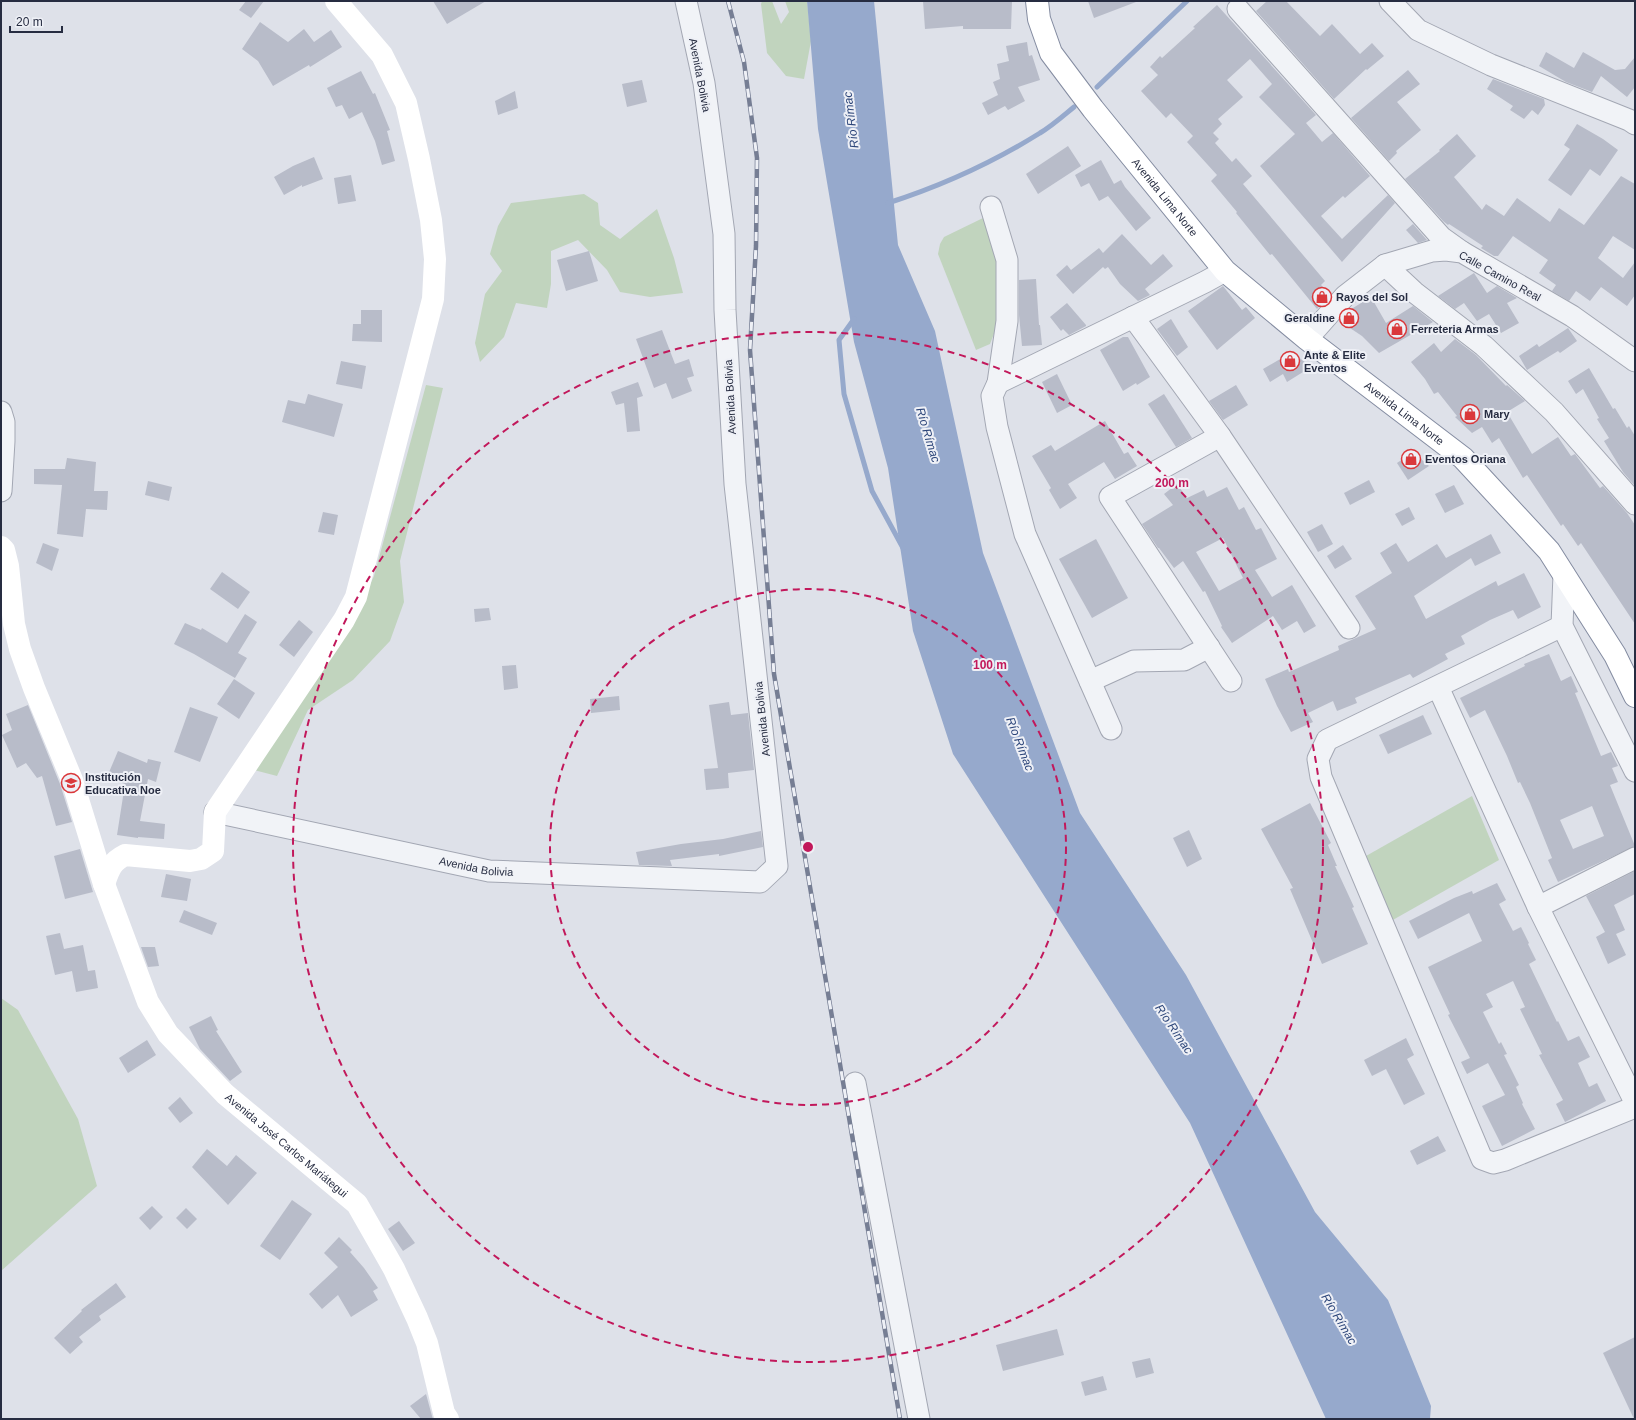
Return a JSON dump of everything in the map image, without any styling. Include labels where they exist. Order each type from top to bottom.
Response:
[{"type":"main road","points":[[104,884],[110,866],[117,859],[125,855],[190,861],[201,859],[213,851],[215,812],[344,620],[356,597],[433,298],[435,259],[431,220],[406,103],[382,56],[336,1]]},
{"type":"main road","name":"Avenida Lima Norte","points":[[1037,1],[1039,19],[1051,53],[1092,109],[1225,271],[1307,339],[1463,458],[1549,551],[1615,655],[1635,696]]},
{"type":"main road","name":"Avenida José Carlos Mariátegui","points":[[1,547],[4,550],[8,566],[14,624],[20,649],[34,688],[72,780],[104,884],[148,1002],[168,1034],[225,1094],[357,1204],[394,1269],[417,1318],[427,1344],[444,1413],[448,1419]]},
{"type":"street","name":"Avenida Bolivia","points":[[215,812],[489,871],[760,882],[777,866],[735,484],[725,310],[724,234],[704,84],[686,1]]},
{"type":"street","points":[[1390,1],[1418,30],[1491,65],[1632,122]]},
{"type":"street","points":[[1238,10],[1441,237],[1462,252]]},
{"type":"street","points":[[991,207],[1007,260],[1007,321],[998,383],[992,396],[997,428],[1025,534],[1111,729]]},
{"type":"street","name":"Calle Camino Real","points":[[1307,339],[1345,296],[1385,265],[1432,251],[1446,250],[1462,252],[1572,316],[1635,361]]},
{"type":"street","points":[[1385,265],[1414,292],[1484,346],[1554,412],[1635,504]]},
{"type":"street","points":[[998,383],[1225,271]]},
{"type":"street","points":[[1133,317],[1220,436],[1349,628]]},
{"type":"street","points":[[1,412],[4,422],[1,491]]},
{"type":"street","points":[[1220,436],[1110,497],[1232,681]]},
{"type":"street","points":[[1564,574],[1562,626],[1635,771]]},
{"type":"street","points":[[1562,626],[1326,740],[1318,760],[1321,777],[1482,1159],[1493,1163],[1505,1160],[1635,1107]]},
{"type":"street","points":[[1090,681],[1134,662],[1184,660],[1209,647]]},
{"type":"street","points":[[1438,687],[1538,907],[1635,1102]]},
{"type":"street","points":[[1538,907],[1635,858]]},
{"type":"street","points":[[855,1083],[919,1419]]},
{"type":"green space","points":[[762,1],[772,1],[781,24],[789,12],[785,1],[807,1],[811,41],[804,79],[786,76],[767,53],[761,4]]},
{"type":"green space","points":[[584,194],[598,203],[600,225],[620,239],[657,209],[674,258],[683,293],[650,297],[620,292],[607,270],[578,240],[551,251],[551,284],[547,308],[516,303],[504,337],[480,362],[475,343],[485,294],[502,271],[490,254],[498,226],[511,203]]},
{"type":"green space","points":[[983,218],[1004,269],[995,331],[990,344],[976,350],[938,254],[940,244],[944,237]]},
{"type":"green space","points":[[426,385],[443,388],[400,561],[404,602],[390,641],[353,680],[308,710],[277,776],[250,769],[357,612],[374,576]]},
{"type":"green space","points":[[1472,796],[1499,860],[1391,921],[1366,856]]},
{"type":"green space","points":[[1,998],[18,1010],[78,1119],[97,1186],[1,1271]]},
{"type":"water","name":"Río Rímac","points":[[807,1],[874,1],[898,245],[935,331],[983,553],[1080,813],[1186,975],[1315,1212],[1388,1300],[1431,1406],[1430,1419],[1326,1419],[1190,1123],[953,754],[913,631],[888,468],[854,342],[818,129]]},
{"type":"building","points":[[246,1],[264,1],[251,18],[239,10]]},
{"type":"building","points":[[433,1],[486,1],[447,24]]},
{"type":"building","points":[[923,1],[1012,1],[1011,29],[963,29],[963,26],[925,29]]},
{"type":"building","points":[[1088,1],[1136,1],[1136,2],[1094,18]]},
{"type":"building","points":[[1267,1],[1286,1],[1320,36],[1332,24],[1360,54],[1372,43],[1384,56],[1367,70],[1366,69],[1334,99],[1256,11]]},
{"type":"building","points":[[1217,5],[1316,115],[1306,123],[1322,142],[1333,133],[1370,176],[1345,198],[1343,196],[1321,216],[1342,239],[1388,195],[1395,203],[1342,262],[1260,166],[1295,134],[1259,97],[1272,84],[1250,59],[1227,80],[1243,97],[1218,119],[1222,124],[1213,133],[1219,139],[1215,143],[1232,162],[1236,158],[1252,176],[1243,184],[1325,281],[1321,285],[1330,294],[1317,309],[1272,254],[1270,255],[1211,181],[1217,175],[1187,142],[1193,136],[1171,113],[1166,118],[1141,91],[1158,75],[1150,67],[1160,56],[1162,58],[1195,28],[1193,27]]},
{"type":"building","points":[[260,22],[288,42],[304,29],[314,42],[331,30],[342,47],[310,67],[309,65],[273,86],[258,61],[242,49]]},
{"type":"building","points":[[1027,42],[1029,56],[1032,55],[1040,80],[1018,87],[1025,101],[1008,110],[1005,106],[988,115],[982,103],[998,95],[993,82],[1000,79],[997,64],[1009,61],[1006,46]]},
{"type":"building","points":[[1546,52],[1574,68],[1583,52],[1615,70],[1625,69],[1635,57],[1635,87],[1627,97],[1601,76],[1592,92],[1566,82],[1539,66]]},
{"type":"building","points":[[1408,70],[1420,84],[1397,102],[1421,130],[1396,151],[1397,153],[1389,161],[1351,118]]},
{"type":"building","points":[[361,71],[373,94],[375,93],[390,130],[387,131],[395,161],[382,165],[375,141],[362,112],[349,119],[342,105],[336,107],[327,88]]},
{"type":"building","points":[[1493,79],[1544,99],[1545,105],[1538,115],[1532,110],[1524,119],[1510,110],[1513,106],[1487,89]]},
{"type":"building","points":[[642,80],[647,102],[627,107],[622,84]]},
{"type":"building","points":[[515,91],[518,108],[498,115],[495,101]]},
{"type":"building","points":[[1577,124],[1603,139],[1618,150],[1600,176],[1590,169],[1571,196],[1548,180],[1570,149],[1564,145]]},
{"type":"building","points":[[1457,134],[1476,156],[1454,177],[1482,210],[1486,204],[1504,216],[1517,198],[1550,222],[1559,208],[1584,225],[1621,176],[1635,184],[1635,250],[1613,236],[1598,258],[1623,278],[1635,262],[1635,295],[1627,306],[1601,287],[1590,301],[1576,291],[1569,301],[1552,291],[1556,285],[1539,273],[1548,260],[1513,236],[1498,256],[1494,256],[1481,248],[1483,246],[1443,221],[1405,179],[1440,151],[1439,150]]},
{"type":"building","points":[[1068,146],[1081,166],[1038,194],[1026,174]]},
{"type":"building","points":[[314,157],[323,179],[302,187],[302,185],[284,195],[274,177],[293,166]]},
{"type":"building","points":[[1101,160],[1114,184],[1121,180],[1151,218],[1136,231],[1108,196],[1099,201],[1089,183],[1081,187],[1075,175]]},
{"type":"building","points":[[351,175],[356,201],[338,204],[334,178]]},
{"type":"building","points":[[1413,224],[1427,240],[1418,243],[1406,230]]},
{"type":"building","points":[[1122,234],[1151,265],[1163,254],[1173,266],[1145,289],[1150,295],[1138,301],[1120,284],[1108,267],[1105,269],[1103,267],[1073,294],[1056,275],[1067,265],[1071,270],[1099,248],[1103,253]]},
{"type":"building","points":[[589,251],[598,281],[566,291],[557,260]]},
{"type":"building","points":[[1474,273],[1487,293],[1497,286],[1517,298],[1507,303],[1519,323],[1501,333],[1489,314],[1477,321],[1464,303],[1455,309],[1438,296]]},
{"type":"building","points":[[1036,279],[1042,345],[1022,346],[1019,315],[1019,280]]},
{"type":"building","points":[[1223,286],[1242,310],[1246,307],[1255,318],[1217,350],[1188,311]]},
{"type":"building","points":[[1371,297],[1386,323],[1413,306],[1433,322],[1379,353],[1362,336],[1344,324],[1344,316],[1348,311]]},
{"type":"building","points":[[1067,303],[1086,325],[1069,335],[1063,329],[1061,331],[1050,317]]},
{"type":"building","points":[[361,310],[382,310],[382,342],[352,341],[353,324],[361,324]]},
{"type":"building","points":[[1171,319],[1188,347],[1177,356],[1157,329]]},
{"type":"building","points":[[1568,328],[1577,341],[1560,353],[1558,351],[1527,370],[1519,356],[1537,344],[1539,347]]},
{"type":"building","points":[[662,330],[675,364],[689,359],[694,376],[687,378],[692,391],[672,399],[666,383],[654,388],[636,339]]},
{"type":"building","points":[[1123,337],[1128,337],[1150,377],[1123,391],[1100,350]]},
{"type":"building","points":[[1455,339],[1476,355],[1506,386],[1507,385],[1525,401],[1507,412],[1532,454],[1558,437],[1571,456],[1575,454],[1600,488],[1603,486],[1627,513],[1635,525],[1635,624],[1581,543],[1578,546],[1563,524],[1561,526],[1527,475],[1523,478],[1499,438],[1492,443],[1482,427],[1472,433],[1455,417],[1457,416],[1438,392],[1434,394],[1425,379],[1411,362],[1434,343],[1441,352]]},
{"type":"building","points":[[1292,352],[1311,367],[1287,382],[1283,374],[1270,382],[1263,369]]},
{"type":"building","points":[[341,361],[366,366],[362,389],[336,384]]},
{"type":"building","points":[[1589,368],[1613,409],[1615,408],[1627,428],[1629,426],[1635,436],[1635,486],[1623,472],[1604,441],[1609,438],[1597,419],[1599,418],[1583,389],[1576,394],[1568,381]]},
{"type":"building","points":[[1057,374],[1072,405],[1057,413],[1042,382]]},
{"type":"building","points":[[638,382],[643,396],[637,398],[640,431],[627,432],[624,403],[616,405],[611,392]]},
{"type":"building","points":[[1236,385],[1248,405],[1223,420],[1209,401]]},
{"type":"building","points":[[308,394],[343,404],[334,437],[282,422],[288,400],[305,404]]},
{"type":"building","points":[[1164,394],[1192,438],[1176,447],[1148,404]]},
{"type":"building","points":[[1105,421],[1124,454],[1128,452],[1137,466],[1115,479],[1104,462],[1068,484],[1077,498],[1060,509],[1049,490],[1051,488],[1032,456],[1051,445],[1055,451]]},
{"type":"building","points":[[1413,452],[1429,466],[1408,480],[1397,463]]},
{"type":"building","points":[[67,458],[96,462],[94,491],[108,491],[107,510],[86,509],[83,537],[57,534],[62,485],[34,484],[34,469],[65,469]]},
{"type":"building","points":[[1369,480],[1375,492],[1350,505],[1344,493]]},
{"type":"building","points":[[148,481],[172,487],[169,501],[145,495]]},
{"type":"building","points":[[1177,484],[1187,498],[1204,490],[1207,497],[1227,487],[1239,510],[1244,507],[1256,530],[1261,528],[1277,559],[1255,570],[1272,597],[1292,585],[1316,626],[1304,633],[1297,621],[1282,630],[1273,616],[1232,643],[1221,627],[1222,626],[1205,591],[1203,592],[1183,561],[1174,568],[1142,524],[1173,505],[1164,494]],"holes":[[[1223,538],[1243,578],[1219,591],[1196,552]]]},
{"type":"building","points":[[1454,485],[1464,504],[1445,513],[1435,494]]},
{"type":"building","points":[[1409,507],[1415,519],[1402,526],[1395,514]]},
{"type":"building","points":[[323,512],[338,515],[334,535],[318,532]]},
{"type":"building","points":[[1322,524],[1333,544],[1318,552],[1307,532]]},
{"type":"building","points":[[1491,534],[1501,553],[1475,566],[1471,558],[1414,596],[1426,619],[1496,581],[1498,586],[1524,573],[1541,607],[1518,619],[1513,610],[1490,620],[1461,636],[1465,644],[1445,654],[1448,659],[1413,678],[1410,674],[1355,698],[1357,703],[1337,711],[1333,701],[1308,713],[1313,722],[1291,732],[1265,679],[1288,669],[1289,672],[1339,650],[1338,646],[1376,629],[1355,596],[1392,573],[1380,553],[1396,543],[1408,562],[1437,544],[1446,558]]},
{"type":"building","points":[[1096,539],[1128,598],[1092,618],[1059,559]]},
{"type":"building","points":[[43,543],[59,549],[52,571],[36,563]]},
{"type":"building","points":[[1343,545],[1352,559],[1335,569],[1327,556]]},
{"type":"building","points":[[222,572],[250,592],[238,609],[210,589]]},
{"type":"building","points":[[489,608],[491,620],[475,622],[474,609]]},
{"type":"building","points":[[245,614],[257,622],[238,653],[247,658],[235,678],[174,644],[185,623],[201,630],[202,628],[227,643]]},
{"type":"building","points":[[299,620],[313,632],[294,657],[279,645]]},
{"type":"building","points":[[1549,654],[1561,681],[1571,676],[1578,692],[1575,693],[1601,756],[1611,752],[1618,766],[1612,768],[1618,782],[1610,785],[1635,846],[1558,882],[1548,860],[1552,858],[1530,803],[1520,782],[1518,783],[1485,710],[1470,718],[1460,698],[1525,666],[1524,664]],"holes":[[[1592,806],[1604,836],[1573,849],[1560,820]]]},
{"type":"building","points":[[516,665],[518,688],[504,690],[502,666]]},
{"type":"building","points":[[234,679],[255,693],[239,719],[217,704]]},
{"type":"building","points":[[619,696],[620,710],[591,713],[590,699]]},
{"type":"building","points":[[729,702],[731,715],[748,713],[754,770],[728,773],[729,788],[706,790],[704,769],[718,768],[709,705]]},
{"type":"building","points":[[28,705],[60,784],[72,822],[56,826],[42,776],[37,778],[26,763],[17,768],[2,735],[12,730],[6,714]]},
{"type":"building","points":[[190,707],[218,717],[200,762],[174,752]]},
{"type":"building","points":[[1423,715],[1432,734],[1388,754],[1379,735]]},
{"type":"building","points":[[118,751],[147,763],[148,759],[161,762],[156,782],[148,779],[140,821],[165,824],[164,839],[138,838],[117,835],[125,784],[107,777]]},
{"type":"building","points":[[1310,803],[1331,843],[1328,845],[1337,866],[1335,866],[1354,907],[1352,908],[1368,944],[1322,964],[1290,889],[1293,888],[1261,829]]},
{"type":"building","points":[[1189,830],[1202,859],[1187,867],[1173,838]]},
{"type":"building","points":[[761,831],[763,847],[719,856],[719,854],[670,860],[672,866],[639,865],[636,852],[681,844],[723,839]]},
{"type":"building","points":[[80,849],[93,892],[65,899],[54,856]]},
{"type":"building","points":[[1635,871],[1635,894],[1614,905],[1625,930],[1616,934],[1626,955],[1608,964],[1596,937],[1605,932],[1586,896]]},
{"type":"building","points":[[166,874],[191,879],[187,901],[161,897]]},
{"type":"building","points":[[1497,883],[1506,900],[1499,904],[1513,931],[1521,927],[1529,943],[1528,944],[1536,960],[1529,964],[1557,1022],[1558,1021],[1568,1041],[1579,1036],[1590,1057],[1578,1063],[1589,1087],[1597,1083],[1606,1101],[1565,1122],[1556,1104],[1563,1100],[1539,1055],[1542,1054],[1520,1009],[1525,1007],[1513,981],[1486,994],[1493,1007],[1483,1012],[1499,1044],[1501,1042],[1507,1054],[1504,1055],[1519,1085],[1516,1087],[1523,1103],[1522,1104],[1535,1129],[1502,1146],[1482,1106],[1505,1095],[1488,1063],[1467,1074],[1461,1062],[1470,1058],[1448,1015],[1450,1014],[1428,967],[1482,941],[1469,913],[1418,939],[1409,921],[1454,898],[1472,891],[1473,894]]},
{"type":"building","points":[[184,910],[217,923],[212,935],[179,922]]},
{"type":"building","points":[[60,933],[64,949],[83,945],[88,971],[95,970],[98,988],[76,992],[72,971],[55,975],[46,936]]},
{"type":"building","points":[[141,947],[155,947],[159,966],[148,967]]},
{"type":"building","points":[[211,1016],[218,1030],[216,1031],[242,1072],[230,1081],[200,1049],[189,1027]]},
{"type":"building","points":[[1406,1038],[1414,1055],[1407,1059],[1425,1094],[1404,1105],[1386,1069],[1372,1076],[1364,1060]]},
{"type":"building","points":[[147,1040],[156,1055],[128,1073],[119,1058]]},
{"type":"building","points":[[180,1097],[193,1113],[180,1123],[168,1108]]},
{"type":"building","points":[[1438,1136],[1446,1151],[1417,1165],[1410,1151]]},
{"type":"building","points":[[207,1149],[227,1166],[236,1155],[257,1173],[228,1205],[192,1167]]},
{"type":"building","points":[[292,1200],[312,1214],[280,1260],[260,1246]]},
{"type":"building","points":[[152,1206],[163,1217],[150,1230],[139,1218]]},
{"type":"building","points":[[186,1208],[197,1219],[187,1229],[176,1218]]},
{"type":"building","points":[[399,1221],[415,1243],[403,1251],[388,1229]]},
{"type":"building","points":[[339,1237],[352,1250],[350,1252],[364,1268],[378,1288],[373,1291],[378,1300],[351,1317],[338,1295],[322,1309],[309,1294],[338,1267],[324,1253]]},
{"type":"building","points":[[116,1283],[126,1297],[99,1316],[101,1320],[79,1337],[83,1342],[70,1354],[54,1338],[82,1311],[81,1310]]},
{"type":"building","points":[[1057,1329],[1064,1355],[1003,1371],[996,1345]]},
{"type":"building","points":[[1635,1337],[1635,1419],[1634,1419],[1603,1353]]},
{"type":"building","points":[[1150,1358],[1154,1373],[1136,1378],[1132,1362]]},
{"type":"building","points":[[1103,1376],[1107,1390],[1085,1396],[1081,1382]]},
{"type":"building","points":[[426,1394],[433,1419],[421,1419],[410,1406]]},
{"type":"waterway","points":[[1097,87],[1187,1]]},
{"type":"waterway","points":[[888,203],[947,181],[985,164],[1044,130],[1074,107]]},
{"type":"waterway","points":[[854,319],[839,340],[844,394],[872,491],[903,548]]},
{"type":"railway","points":[[728,1],[744,62],[757,158],[756,246],[750,350],[774,674],[900,1419]]},
{"type":"place","name":"Rayos del Sol","points":[[1322,297]]},
{"type":"place","name":"Geraldine","points":[[1349,318]]},
{"type":"place","name":"Ferreteria Armas","points":[[1397,329]]},
{"type":"place","name":"Ante & Elite Eventos","points":[[1290,361]]},
{"type":"place","name":"Mary","points":[[1470,414]]},
{"type":"place","name":"Eventos Oriana","points":[[1411,459]]},
{"type":"place","name":"Institución Educativa Noe","points":[[71,783]]}]
